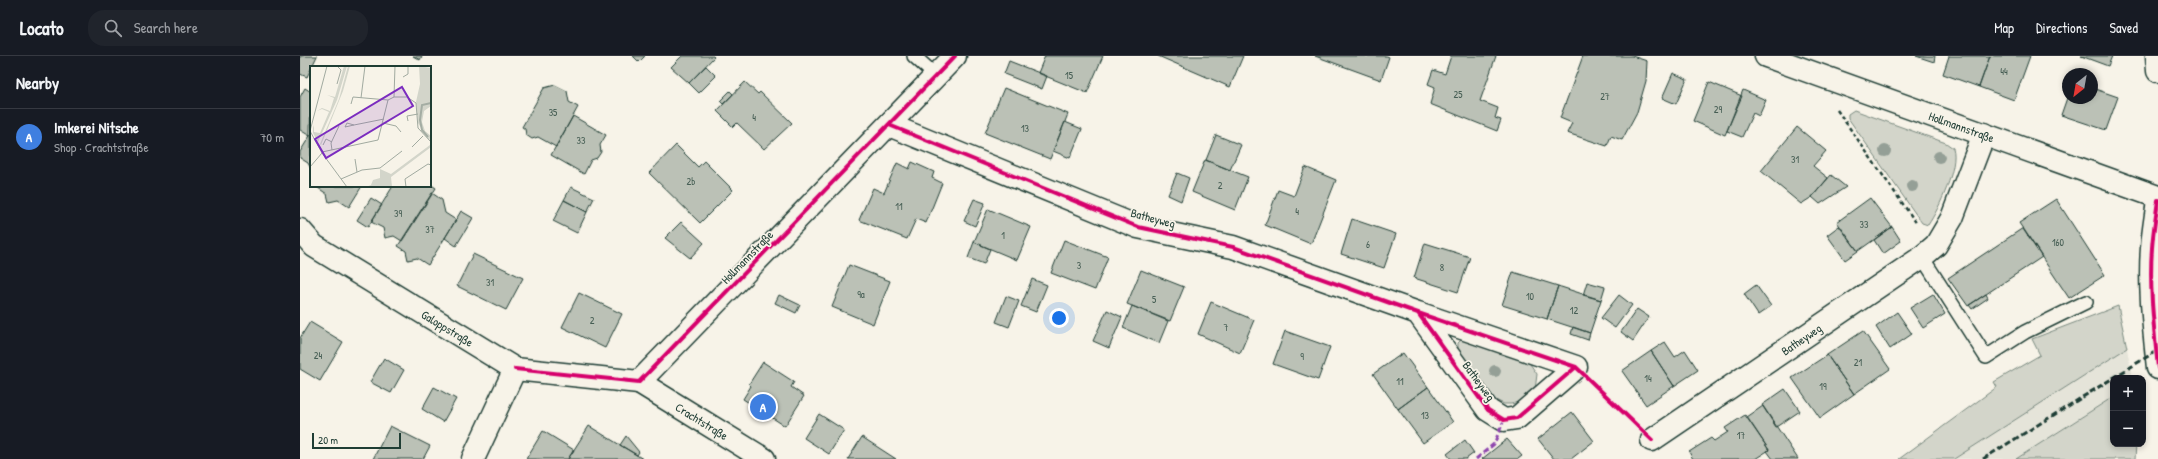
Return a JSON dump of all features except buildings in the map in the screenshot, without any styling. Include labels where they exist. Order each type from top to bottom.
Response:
[{"type":"street","name":"Hollmannstraße","points":[[639,382],[955,56]]},
{"type":"street","name":"Hollmannstraße","points":[[1766,56],[2158,198]]},
{"type":"street","points":[[2157,56],[2158,71]]},
{"type":"street","name":"Batheyweg","points":[[889,125],[1138,227],[1234,247],[1418,313],[1576,367],[1518,418],[1504,420],[1488,410],[1418,313]]},
{"type":"street","name":"Batheyweg","points":[[1652,440],[1929,251],[1952,218],[1984,134]]},
{"type":"street","points":[[2158,198],[2152,248],[2151,308],[2158,368]]},
{"type":"street","name":"Galoppstraße","points":[[300,230],[314,246],[516,369]]},
{"type":"street","points":[[473,459],[516,369],[639,382]]},
{"type":"street","name":"Crachtstraße","points":[[639,382],[764,459]]},
{"type":"lane","points":[[914,56],[936,76]]},
{"type":"lane","points":[[1929,251],[1986,357],[2025,332],[2086,302]]},
{"type":"path","points":[[1834,106],[1922,231],[1929,251]]},
{"type":"shaded area","points":[[1854,110],[1946,143],[1953,148],[1954,156],[1951,176],[1937,209],[1928,225],[1922,223],[1848,118],[1848,114]]},
{"type":"shaded area","points":[[2118,306],[2127,348],[1954,459],[1899,459],[1997,387],[1994,382],[2040,355],[2032,339]]},
{"type":"shaded area","points":[[1461,340],[1528,361],[1537,374],[1535,390],[1519,402],[1511,404],[1504,404],[1489,397],[1458,353],[1458,343]]},
{"type":"shaded area","points":[[2127,348],[2132,375],[2110,375],[2110,399],[2016,459],[1954,459]]},
{"type":"shaded area","points":[[2110,399],[2110,447],[2136,447],[2135,459],[2016,459]]},
{"type":"railway","points":[[1983,459],[2158,350]]},
{"type":"marked path","points":[[1476,459],[1494,444],[1504,420]]},
{"type":"cycle path","points":[[515,369],[639,382],[955,56]]},
{"type":"cycle path","points":[[889,125],[1138,227],[1233,247],[1418,313],[1488,410],[1504,420],[1517,418],[1576,367],[1418,313]]},
{"type":"cycle path","points":[[2158,200],[2152,242],[2151,263],[2152,308],[2158,368]]},
{"type":"cycle path","points":[[1576,367],[1652,440]]},
{"type":"place","name":"Imkerei Nitsche","points":[[763,407]]}]
